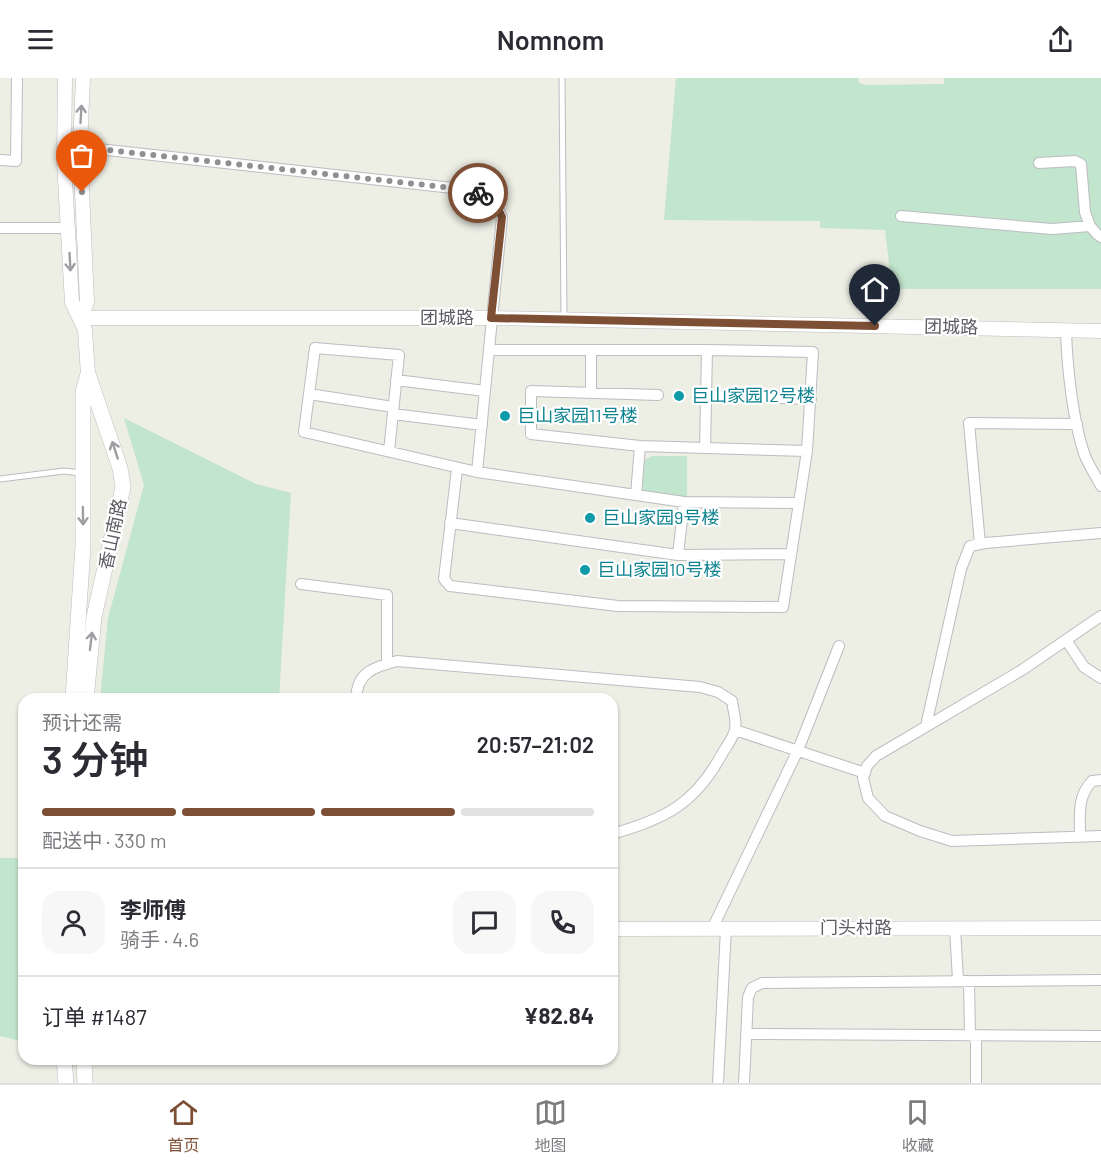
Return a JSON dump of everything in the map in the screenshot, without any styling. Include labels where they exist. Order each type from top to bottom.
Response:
[{"type":"main road","name":"香山南路","points":[[73,693],[83,546],[83,392],[88,374]]},
{"type":"main road","name":"香山南路","points":[[87,693],[94,616],[123,487],[120,468],[88,374]]},
{"type":"main road","points":[[64,1065],[66,1083]]},
{"type":"main road","points":[[84,1065],[86,1083]]},
{"type":"street","points":[[0,160],[16,160],[17,78]]},
{"type":"street","name":"香山南路","points":[[65,78],[64,161],[72,302],[85,330],[88,374]]},
{"type":"street","name":"香山南路","points":[[81,318],[87,302],[80,147],[83,78]]},
{"type":"street","points":[[80,147],[471,190],[486,197],[497,207],[502,217],[477,472]]},
{"type":"street","points":[[1039,163],[1075,160],[1081,164],[1085,212],[1090,226],[1101,237]]},
{"type":"street","points":[[901,216],[1052,229],[1090,226]]},
{"type":"street","points":[[0,228],[68,228]]},
{"type":"street","name":"团城路","points":[[81,318],[491,318],[1101,331]]},
{"type":"street","points":[[1066,330],[1067,359],[1077,424],[1086,458],[1101,486]]},
{"type":"street","points":[[389,451],[399,355],[315,348],[304,432],[457,469],[684,502],[799,503]]},
{"type":"street","points":[[457,469],[444,579],[450,586],[618,606],[783,607],[807,451],[813,352],[489,350]]},
{"type":"street","points":[[591,350],[591,393]]},
{"type":"street","points":[[705,448],[707,350]]},
{"type":"street","points":[[396,380],[485,391]]},
{"type":"street","points":[[658,395],[531,391],[531,434],[640,446],[807,451]]},
{"type":"street","points":[[309,394],[482,425]]},
{"type":"street","points":[[706,396],[810,399]]},
{"type":"street","points":[[980,544],[969,423],[1077,424]]},
{"type":"street","points":[[636,495],[640,446]]},
{"type":"street","points":[[678,555],[684,502]]},
{"type":"street","points":[[450,523],[678,555],[791,554]]},
{"type":"street","points":[[926,726],[961,569],[970,546],[1101,533]]},
{"type":"street","points":[[302,584],[387,595],[387,664]]},
{"type":"street","points":[[1101,616],[1022,670],[876,756],[867,766],[863,778],[868,798],[885,816],[930,835],[952,841],[1101,836]]},
{"type":"street","points":[[1066,640],[1084,667],[1101,678]]},
{"type":"street","points":[[718,1083],[719,929],[798,750],[839,646]]},
{"type":"street","points":[[356,693],[363,676],[378,666],[397,662],[700,687],[718,692],[732,701],[735,730],[710,776],[694,795],[673,810],[644,825],[618,832]]},
{"type":"street","points":[[735,730],[865,773]]},
{"type":"street","points":[[1080,836],[1080,803],[1084,790],[1092,781],[1101,780]]},
{"type":"street","points":[[955,928],[958,980]]},
{"type":"street","name":"门头村路","points":[[618,929],[1101,928]]},
{"type":"street","points":[[958,980],[969,982],[970,1035]]},
{"type":"street","points":[[744,1083],[748,997],[752,988],[762,983],[1101,980]]},
{"type":"street","points":[[746,1034],[1101,1036]]},
{"type":"street","points":[[970,1035],[976,1039],[976,1083]]},
{"type":"lane","points":[[562,78],[564,319]]},
{"type":"lane","points":[[0,479],[64,471],[83,473]]},
{"type":"green space","points":[[676,78],[858,78],[859,83],[867,85],[944,84],[944,78],[1101,78],[1101,289],[892,289],[885,230],[820,228],[820,221],[664,220]]},
{"type":"green space","points":[[124,418],[256,484],[291,493],[279,693],[101,693],[108,618],[144,485]]},
{"type":"green space","points":[[652,456],[687,456],[687,499],[643,496],[643,461]]},
{"type":"green space","points":[[0,858],[18,858],[18,1040],[0,1036]]},
{"type":"way so far","points":[[82,192],[80,147],[471,190],[478,193]]},
{"type":"place","name":"巨山家园12号楼","points":[[679,396]]},
{"type":"place","name":"巨山家园11号楼","points":[[505,416]]},
{"type":"place","name":"巨山家园9号楼","points":[[590,518]]},
{"type":"place","name":"巨山家园10号楼","points":[[585,570]]},
{"type":"route","points":[[478,193],[497,207],[502,217],[491,318],[875,326]]}]
